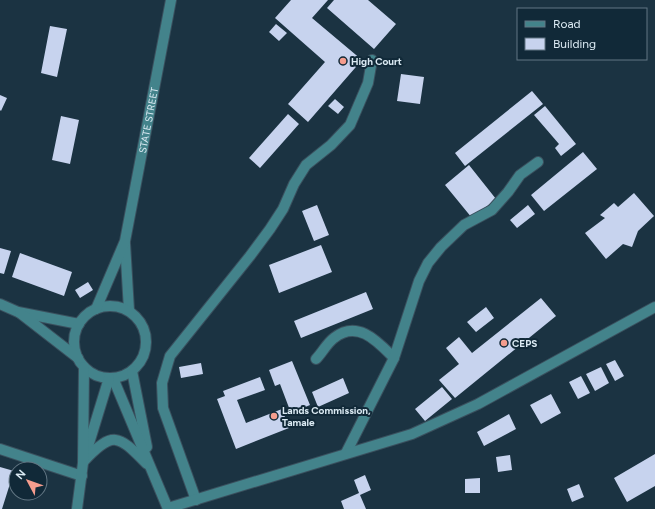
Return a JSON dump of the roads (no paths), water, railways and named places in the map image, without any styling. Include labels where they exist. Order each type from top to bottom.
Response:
[{"type":"street","name":"STATE STREET","points":[[96,309],[125,241],[171,0]]},
{"type":"street","points":[[196,500],[163,408],[162,383],[170,356],[270,230],[283,209],[294,184],[306,165],[331,145],[350,125],[368,83],[372,60]]},
{"type":"street","points":[[346,453],[394,358],[419,281],[428,263],[441,247],[464,225],[492,210],[508,192],[520,175],[538,162]]},
{"type":"street","name":"STATE STREET","points":[[125,241],[129,310]]},
{"type":"street","points":[[0,304],[18,312],[79,324]]},
{"type":"street","points":[[107,306],[118,306],[129,310],[140,321],[146,335],[147,345],[139,364],[132,371],[123,376],[111,378],[100,377],[91,373],[84,367],[78,358],[74,347],[75,335],[79,324],[86,315],[96,309],[107,306]]},
{"type":"street","points":[[111,378],[168,509],[346,453],[412,434],[478,404],[655,307]]},
{"type":"street","points":[[18,312],[78,358]]},
{"type":"street","points":[[316,359],[334,338],[346,332],[361,332],[373,338],[394,358]]},
{"type":"street","points":[[77,509],[83,463],[84,367]]},
{"type":"street","points":[[132,371],[151,467]]},
{"type":"street","points":[[83,463],[111,378]]},
{"type":"street","points":[[83,463],[96,449],[107,441],[116,440],[127,444],[151,467]]},
{"type":"street","points":[[0,449],[82,476]]},
{"type":"place","name":"High Court","points":[[343,61]]},
{"type":"place","name":"CEPS","points":[[504,343]]},
{"type":"place","name":"Lands Commission, Tamale","points":[[274,416]]}]
